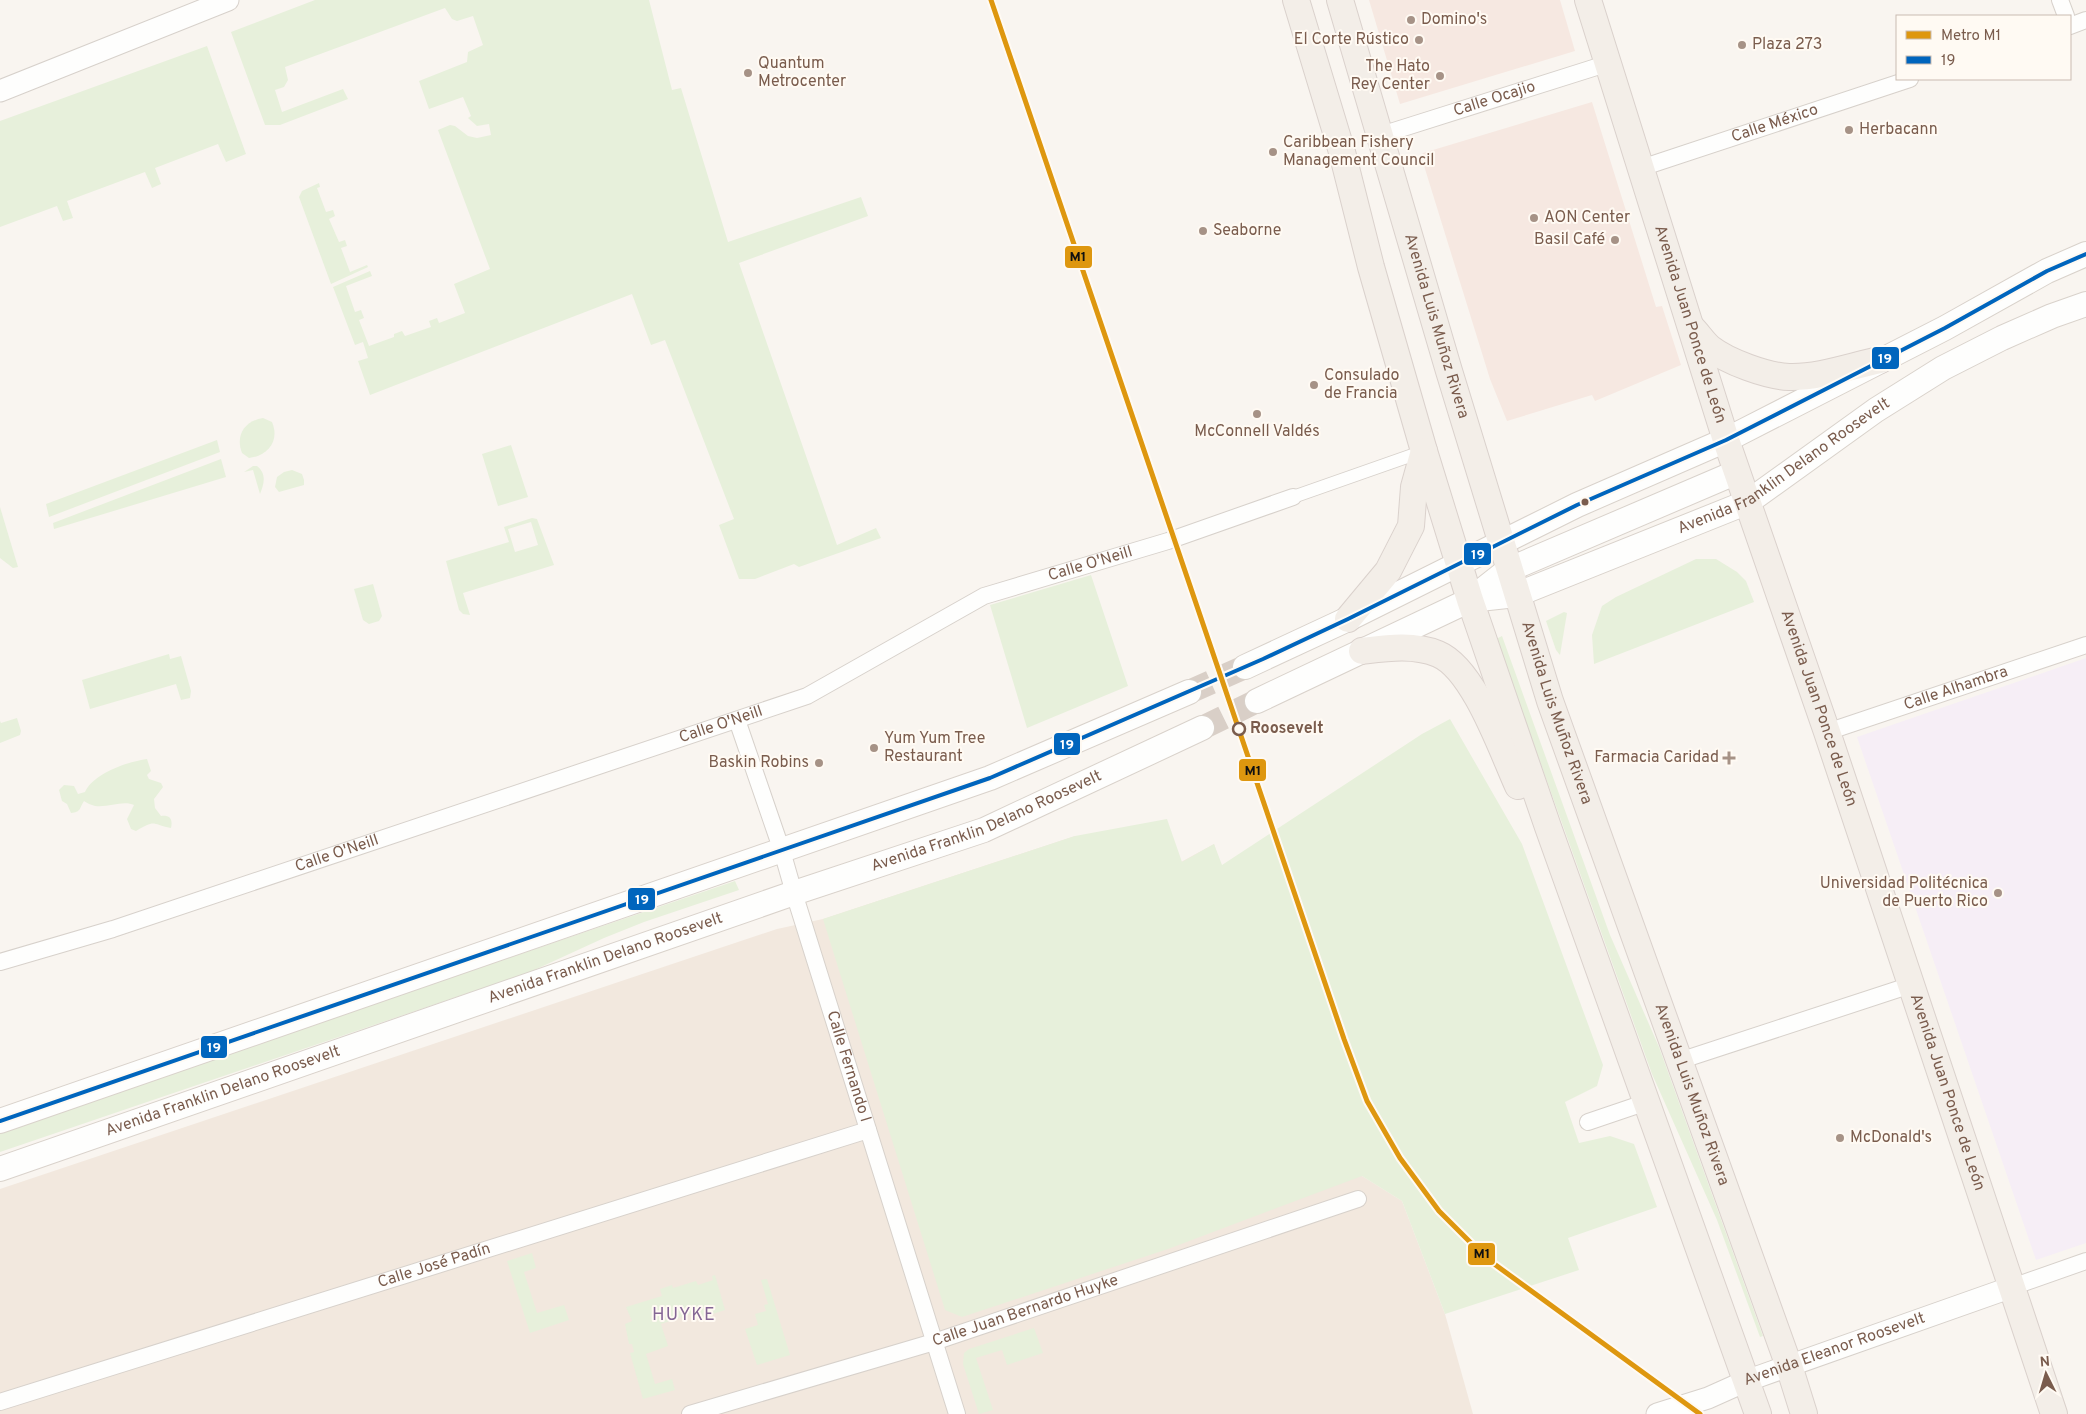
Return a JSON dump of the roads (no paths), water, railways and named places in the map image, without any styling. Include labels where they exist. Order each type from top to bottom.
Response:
[{"type":"main road","points":[[1296,0],[1342,152],[1371,266],[1424,451],[1470,600],[1548,827],[1758,1414]]},
{"type":"main road","name":"Avenida Luis Muñoz Rivera","points":[[1340,0],[1508,570],[1550,701],[1789,1366],[1804,1414]]},
{"type":"main road","name":"Avenida Juan Ponce de León","points":[[1588,0],[1726,440],[1827,732],[2054,1414]]},
{"type":"main road","points":[[1245,667],[1348,619],[1577,505],[1726,440],[1945,328],[2047,272],[2086,254]]},
{"type":"main road","name":"Avenida Franklin Delano Roosevelt","points":[[1470,600],[1516,595],[1748,502],[1876,410],[1943,368],[2002,338],[2052,316],[2086,304]]},
{"type":"main road","points":[[1690,325],[1710,348],[1717,352],[1750,368],[1789,377],[1818,374],[1880,360]]},
{"type":"main road","points":[[1348,619],[1388,571],[1409,531],[1412,518],[1414,487],[1424,451]]},
{"type":"main road","name":"Avenida Franklin Delano Roosevelt","points":[[1257,701],[1470,600],[1508,570],[1737,472]]},
{"type":"main road","points":[[1362,651],[1396,647],[1420,649],[1439,654],[1451,662],[1471,686],[1521,793],[1548,827]]},
{"type":"main road","points":[[0,1121],[990,778],[1189,692]]},
{"type":"main road","name":"Avenida Franklin Delano Roosevelt","points":[[0,1169],[794,893],[984,830],[1202,728]]},
{"type":"street","points":[[0,91],[228,0]]},
{"type":"street","points":[[2060,0],[2066,15]]},
{"type":"street","points":[[2071,26],[2086,20]]},
{"type":"street","name":"Calle Ocajio","points":[[1381,136],[1608,63]]},
{"type":"street","name":"Calle México","points":[[1641,168],[1907,80]]},
{"type":"street","name":"Calle O'Neill","points":[[0,962],[114,929],[807,696],[984,596],[1168,541],[1424,451]]},
{"type":"street","name":"Calle Alhambra","points":[[1827,732],[2086,645]]},
{"type":"street","name":"Calle Fernando I","points":[[737,720],[782,850],[957,1414]]},
{"type":"street","points":[[1679,1061],[1911,985]]},
{"type":"street","points":[[1588,1122],[1647,1102]]},
{"type":"street","name":"Calle José Padín","points":[[0,1402],[868,1130]]},
{"type":"street","name":"Calle Juan Bernardo Huyke","points":[[690,1414],[934,1342],[1358,1199]]},
{"type":"street","points":[[2012,1287],[2086,1262]]},
{"type":"street","name":"Avenida Eleanor Roosevelt","points":[[1657,1414],[1708,1398],[1746,1380],[2012,1287]]},
{"type":"tunnel","points":[[1189,692],[1245,667]]},
{"type":"tunnel","points":[[1202,728],[1257,701]]},
{"type":"metro line","name":"M1","points":[[991,0],[1344,1039],[1367,1101],[1400,1158],[1439,1211],[1486,1258],[1700,1414]]},
{"type":"place","name":"Domino's","points":[[1411,20]]},
{"type":"place","name":"El Corte Rústico","points":[[1419,40]]},
{"type":"place","name":"Plaza 273","points":[[1742,45]]},
{"type":"place","name":"Quantum Metrocenter","points":[[748,73]]},
{"type":"place","name":"The Hato Rey Center","points":[[1440,76]]},
{"type":"place","name":"Herbacann","points":[[1849,130]]},
{"type":"place","name":"Caribbean Fishery Management Council","points":[[1273,152]]},
{"type":"place","name":"AON Center","points":[[1534,218]]},
{"type":"place","name":"Seaborne","points":[[1203,231]]},
{"type":"place","name":"Basil Café","points":[[1615,240]]},
{"type":"place","name":"Consulado de Francia","points":[[1314,385]]},
{"type":"place","name":"McConnell Valdés","points":[[1257,414]]},
{"type":"place","name":"Roosevelt","points":[[1239,729]]},
{"type":"place","name":"Yum Yum Tree Restaurant","points":[[874,748]]},
{"type":"place","name":"Farmacia Caridad","points":[[1729,758]]},
{"type":"place","name":"Baskin Robins","points":[[819,763]]},
{"type":"place","name":"Universidad Politécnica de Puerto Rico","points":[[1998,893]]},
{"type":"place","name":"McDonald's","points":[[1840,1138]]},
{"type":"district","name":"HUYKE","points":[[684,1315]]}]
